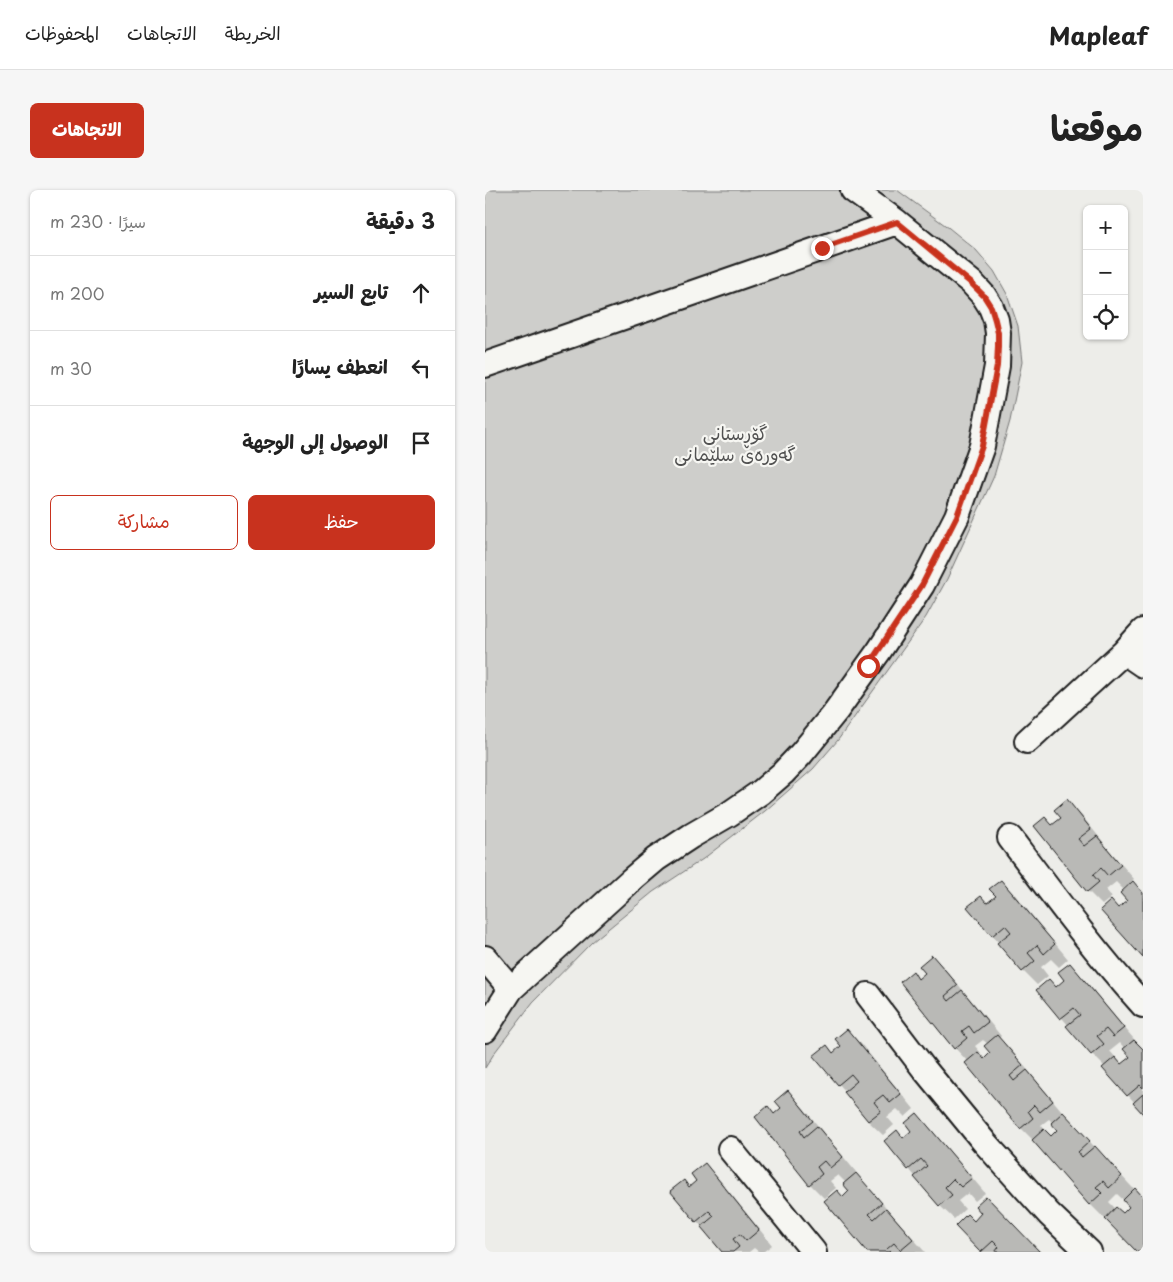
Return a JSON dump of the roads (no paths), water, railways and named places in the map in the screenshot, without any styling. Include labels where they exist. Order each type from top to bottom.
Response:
[{"type":"street","points":[[485,1030],[511,989],[630,881],[656,859],[761,792],[801,754],[836,712],[879,651],[922,585],[957,516],[982,446],[997,366],[998,333],[991,307],[984,296],[971,283],[897,222],[853,190]]},
{"type":"street","points":[[485,365],[897,222]]},
{"type":"street","points":[[1027,741],[1124,652],[1143,632]]},
{"type":"street","points":[[1124,652],[1143,665]]},
{"type":"street","points":[[1010,838],[1068,914],[1143,1005]]},
{"type":"street","points":[[485,958],[511,989]]},
{"type":"street","points":[[868,995],[925,1070],[985,1142],[1049,1214],[1089,1252]]},
{"type":"street","points":[[730,1148],[814,1252]]},
{"type":"park label","name":"گۆڕستانی گەورەی سلێمانی","points":[[735,442]]}]
